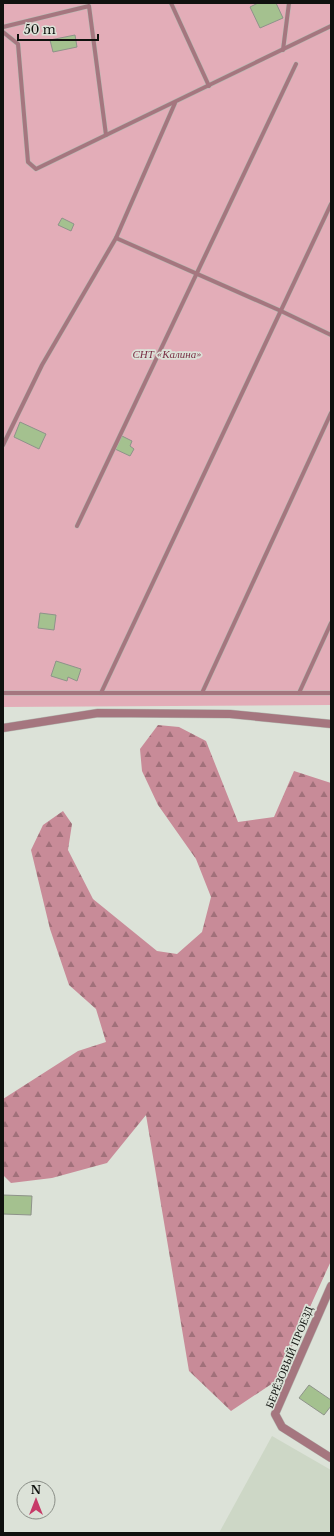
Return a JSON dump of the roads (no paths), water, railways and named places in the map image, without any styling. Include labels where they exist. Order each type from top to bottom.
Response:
[{"type":"street","points":[[3,728],[98,713],[230,714],[331,724]]},
{"type":"street","name":"БЕРЁЗОВЫЙ ПРОЕЗД","points":[[331,1286],[275,1414],[282,1427],[331,1458]]},
{"type":"lane","points":[[171,3],[209,86]]},
{"type":"lane","points":[[283,50],[289,3]]},
{"type":"lane","points":[[3,27],[88,6],[106,135]]},
{"type":"lane","points":[[3,32],[18,44],[28,162],[36,169],[331,26]]},
{"type":"lane","points":[[77,526],[296,64]]},
{"type":"lane","points":[[3,445],[42,365],[116,238],[175,102]]},
{"type":"lane","points":[[101,693],[331,204]]},
{"type":"lane","points":[[116,238],[281,311],[331,335]]},
{"type":"lane","points":[[202,693],[331,413]]},
{"type":"lane","points":[[299,693],[331,623]]},
{"type":"lane","points":[[3,693],[331,693]]},
{"type":"park label","name":"СНТ «Калина»","points":[[167,354]]}]
